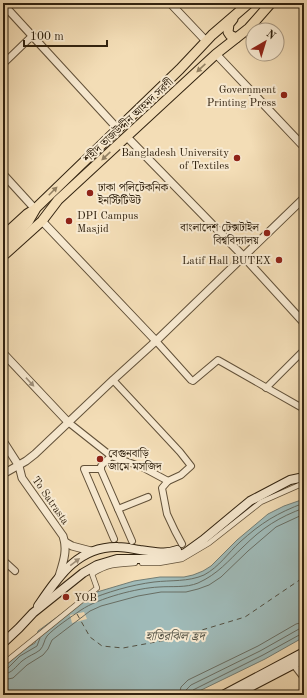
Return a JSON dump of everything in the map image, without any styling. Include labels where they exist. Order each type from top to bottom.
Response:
[{"type":"main road","name":"শহীদ তাজউদ্দীন আহমদ সরণী","points":[[3,236],[27,214],[35,209],[117,128],[180,69],[209,38],[249,3]]},
{"type":"main road","name":"শহীদ তাজউদ্দীন আহমদ সরণী","points":[[3,256],[42,220],[58,200],[216,54],[249,28],[271,3]]},
{"type":"main road","points":[[234,16],[229,24],[228,32],[236,38]]},
{"type":"main road","points":[[209,38],[217,35],[221,40],[216,54]]},
{"type":"main road","points":[[3,246],[31,218],[35,209]]},
{"type":"main road","points":[[33,614],[59,576],[76,560],[91,551],[120,547],[157,552],[178,550],[196,543],[247,500],[269,486],[304,473]]},
{"type":"main road","points":[[3,643],[33,614],[83,574],[97,565],[118,559],[175,557],[216,531],[250,501],[290,480],[304,477]]},
{"type":"main road","points":[[223,695],[304,652]]},
{"type":"main road","points":[[235,695],[304,660]]},
{"type":"street","points":[[170,3],[209,38]]},
{"type":"street","points":[[4,4],[117,128]]},
{"type":"street","points":[[3,64],[32,36]]},
{"type":"street","points":[[216,54],[304,147]]},
{"type":"street","points":[[127,137],[243,256],[304,323]]},
{"type":"street","points":[[3,174],[35,209]]},
{"type":"street","points":[[4,474],[19,466],[35,454],[112,380],[156,341],[304,198]]},
{"type":"street","points":[[42,220],[191,380],[194,381],[218,360],[304,409]]},
{"type":"street","points":[[266,388],[304,350]]},
{"type":"street","points":[[3,353],[68,422],[111,456],[142,467],[168,481]]},
{"type":"street","points":[[112,380],[180,452],[191,466],[181,475],[168,481],[162,488],[167,514],[182,544]]},
{"type":"street","name":"To Satrasta","points":[[3,441],[19,466],[23,479],[59,529],[65,542],[65,552],[59,576]]},
{"type":"street","points":[[111,456],[101,466],[101,469],[132,541]]},
{"type":"street","points":[[101,469],[84,469],[114,539]]},
{"type":"street","points":[[4,474],[15,474],[23,479]]},
{"type":"street","points":[[3,664],[97,588],[92,574],[114,564],[159,564],[182,559],[209,543],[261,502],[304,483]]},
{"type":"street","points":[[118,509],[148,497]]},
{"type":"street","points":[[65,542],[72,546],[91,551]]},
{"type":"street","points":[[3,560],[15,571]]},
{"type":"street","points":[[240,695],[304,660]]},
{"type":"street","points":[[294,665],[304,678]]},
{"type":"water","name":"হাতিরঝিল হ্রদ","points":[[304,499],[304,637],[265,659],[191,695],[3,695],[3,667],[18,653],[35,643],[38,631],[83,598],[97,592],[134,581],[160,577],[184,577],[203,571],[211,566],[237,540],[268,514],[284,506]]},
{"type":"pier","points":[[84,612],[87,619],[72,623],[70,615]]},
{"type":"ferry route","points":[[77,614],[90,637],[102,646],[123,648],[172,639],[245,617],[304,577]]},
{"type":"place","name":"Government Printing Press","points":[[284,95]]},
{"type":"place","name":"Bangladesh University of Textiles","points":[[237,158]]},
{"type":"place","name":"ঢাকা পলিটেকনিক ইনস্টিটিউট","points":[[90,193]]},
{"type":"place","name":"DPI Campus Masjid","points":[[69,221]]},
{"type":"place","name":"বাংলাদেশ টেক্সটাইল বিশ্ববিদ্যালয়","points":[[267,233]]},
{"type":"place","name":"Latif Hall BUTEX","points":[[279,260]]},
{"type":"place","name":"বেগুনবাড়ি জামে মসজিদ","points":[[100,459]]},
{"type":"place","name":"YOB","points":[[66,597]]}]
